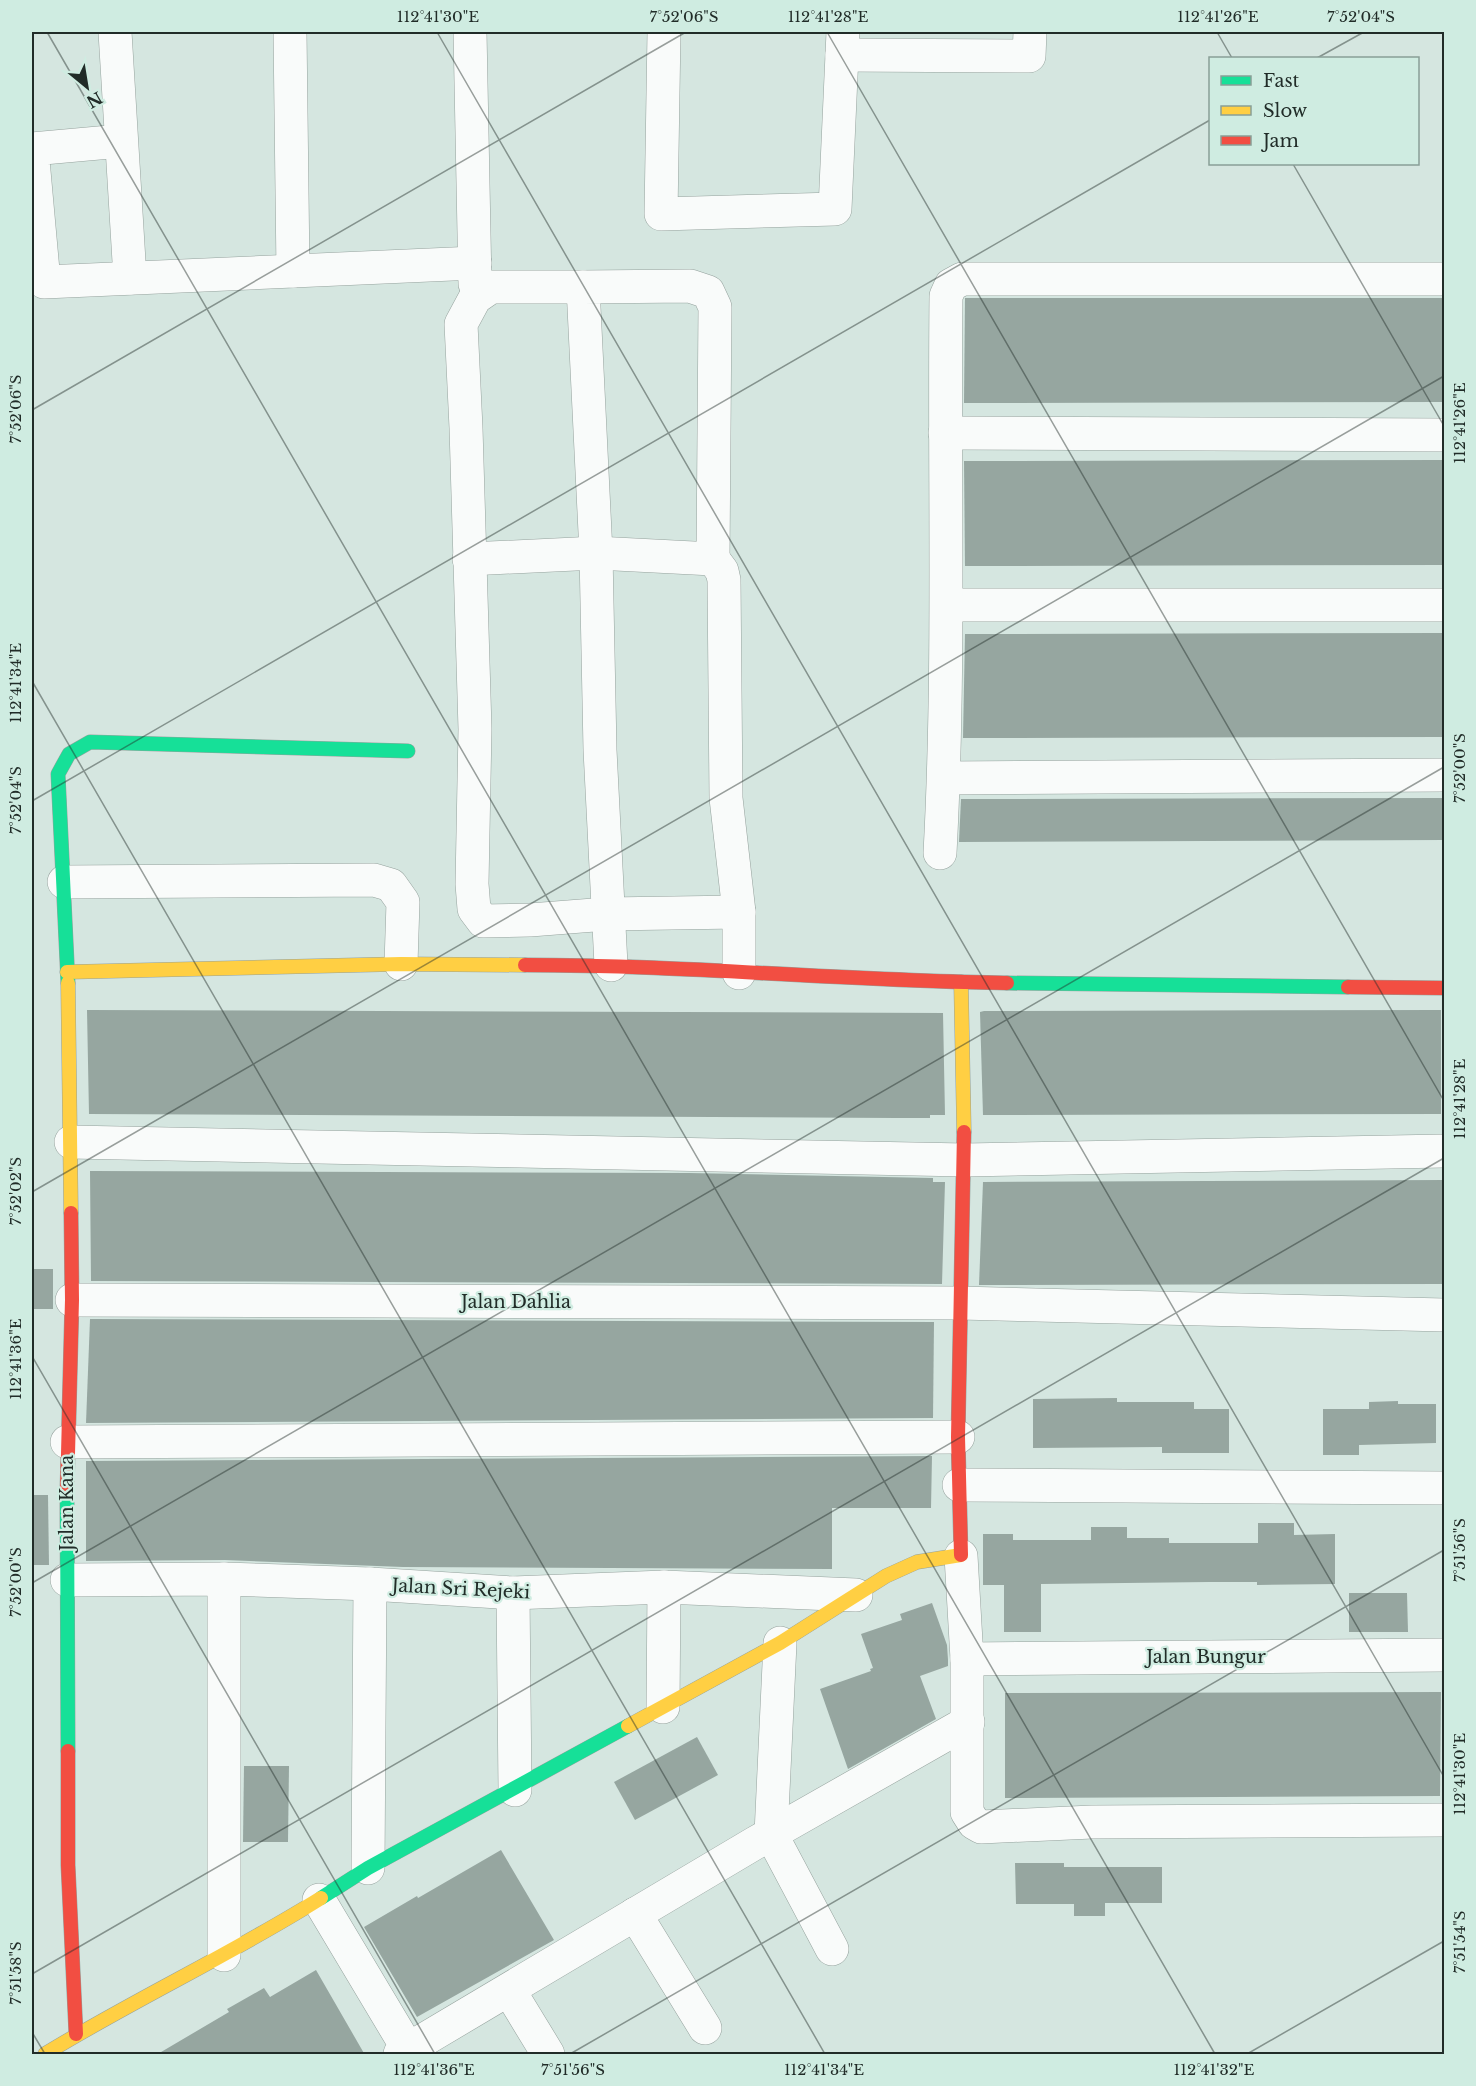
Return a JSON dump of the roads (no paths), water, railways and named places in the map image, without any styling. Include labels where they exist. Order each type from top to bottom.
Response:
[{"type":"street","points":[[115,32],[130,278]]},
{"type":"street","points":[[290,32],[293,271]]},
{"type":"street","points":[[470,32],[475,298]]},
{"type":"street","points":[[664,32],[661,214],[835,209],[842,43],[1029,56],[1030,32]]},
{"type":"street","points":[[121,141],[32,149],[44,282],[475,263]]},
{"type":"street","points":[[940,853],[944,778],[947,605],[946,296],[951,285],[962,279],[1444,279]]},
{"type":"street","points":[[739,912],[607,914],[483,921],[474,909],[472,884],[475,729],[461,324],[475,298],[491,287],[690,286],[708,292],[715,306],[713,559],[722,571],[724,580],[726,798],[739,912],[739,973]]},
{"type":"street","points":[[583,287],[596,553],[600,750],[611,965]]},
{"type":"street","points":[[945,432],[1444,435]]},
{"type":"street","points":[[469,559],[596,553],[713,559]]},
{"type":"street","points":[[947,605],[1444,605]]},
{"type":"street","name":"Jalan Kana","points":[[76,2034],[68,1865],[67,1442],[72,1300],[71,1142],[64,882],[58,774],[69,754],[90,742],[408,751]]},
{"type":"street","points":[[944,778],[1444,775]]},
{"type":"street","points":[[64,882],[374,880],[391,885],[403,902],[401,964]]},
{"type":"street","points":[[67,972],[401,964],[611,965],[961,982],[1444,988]]},
{"type":"street","points":[[961,982],[965,1160],[958,1437],[961,1556],[967,1659],[967,1812],[974,1823],[981,1827],[1092,1822],[1444,1820]]},
{"type":"street","points":[[71,1142],[965,1160],[1444,1152]]},
{"type":"street","name":"Jalan Dahlia","points":[[72,1300],[960,1303],[1444,1315]]},
{"type":"street","points":[[67,1442],[958,1437]]},
{"type":"street","points":[[959,1485],[1444,1488]]},
{"type":"street","points":[[45,2055],[76,2034],[224,1955],[320,1900],[368,1868],[515,1790],[780,1643],[886,1576],[917,1563],[961,1556]]},
{"type":"street","points":[[224,1579],[224,1955]]},
{"type":"street","name":"Jalan Sri Rejeki","points":[[67,1580],[224,1579],[370,1584],[513,1593],[664,1587],[855,1595]]},
{"type":"street","points":[[368,1868],[370,1584]]},
{"type":"street","points":[[663,1707],[664,1587]]},
{"type":"street","points":[[513,1593],[515,1790]]},
{"type":"street","points":[[780,1643],[771,1834],[832,1949]]},
{"type":"street","name":"Jalan Bungur","points":[[967,1659],[1444,1655]]},
{"type":"street","points":[[320,1900],[406,2053],[635,1914],[968,1722]]},
{"type":"street","points":[[635,1914],[705,2028]]},
{"type":"street","points":[[509,1990],[548,2055]]}]
